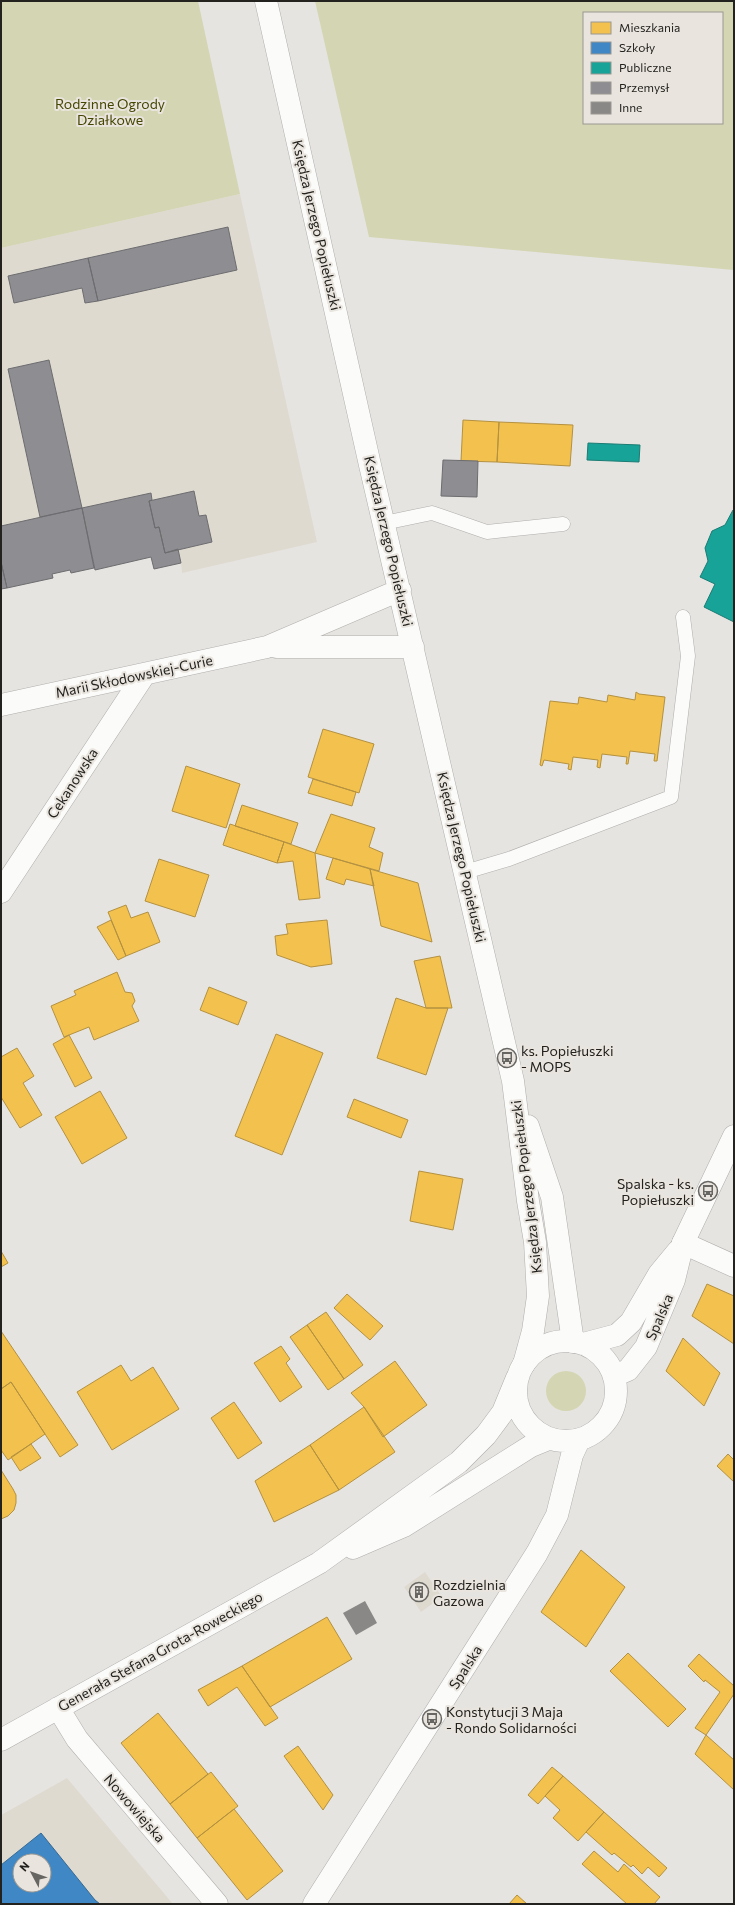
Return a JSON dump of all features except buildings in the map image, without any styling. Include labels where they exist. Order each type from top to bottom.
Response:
[{"type":"street","name":"Księdza Jerzego Popiełuszki","points":[[266,1],[384,523],[513,1081],[552,1197],[578,1343]]},
{"type":"street","name":"Marii Skłodowskiej-Curie","points":[[1,705],[267,647],[400,590]]},
{"type":"street","name":"Marii Skłodowskiej-Curie","points":[[267,647],[413,647]]},
{"type":"street","name":"Cekanowska","points":[[1,892],[144,675]]},
{"type":"street","name":"Księdza Jerzego Popiełuszki","points":[[513,1081],[528,1201],[535,1242],[538,1296],[533,1331],[520,1371]]},
{"type":"street","name":"Spalska","points":[[578,1343],[616,1335],[631,1322],[660,1274],[683,1243],[734,1136]]},
{"type":"street","name":"Spalska","points":[[614,1376],[628,1370],[646,1347],[674,1280],[683,1243]]},
{"type":"street","points":[[683,1243],[734,1266]]},
{"type":"street","points":[[558,1341],[578,1343],[596,1351],[607,1362],[614,1376],[616,1392],[613,1408],[605,1422],[594,1433],[579,1440],[564,1442],[548,1439],[535,1431],[525,1421],[518,1408],[515,1393],[520,1371],[533,1353],[545,1345],[558,1341]]},
{"type":"street","name":"Generała Stefana Grota-Roweckiego","points":[[319,1563],[459,1462],[486,1436],[503,1412],[520,1371]]},
{"type":"street","name":"Generała Stefana Grota-Roweckiego","points":[[1,1740],[319,1563],[404,1526],[531,1446],[548,1439]]},
{"type":"street","name":"Spalska","points":[[314,1904],[537,1553],[557,1515],[572,1455],[579,1440]]},
{"type":"street","name":"Nowowiejska","points":[[58,1708],[77,1739],[217,1904]]},
{"type":"lane","points":[[384,523],[432,513],[487,532],[563,524]]},
{"type":"lane","points":[[465,872],[509,859],[671,797],[688,656],[683,617]]},
{"type":"shaded area","points":[[240,194],[317,542],[182,573],[181,563],[154,569],[151,557],[95,570],[94,568],[71,573],[70,570],[52,574],[53,578],[1,589],[1,248]]},
{"type":"shaded area","points":[[425,1572],[442,1597],[421,1612],[404,1587]]},
{"type":"shaded area","points":[[67,1778],[173,1904],[1,1904],[1,1815]]},
{"type":"green space","name":"Rodzinne Ogrody Działkowe","points":[[1,1],[198,1],[240,194],[1,248]]},
{"type":"green space","points":[[315,1],[734,1],[734,270],[369,237]]},
{"type":"green space","points":[[570,1371],[577,1374],[583,1380],[586,1391],[585,1399],[577,1408],[570,1411],[562,1411],[555,1408],[547,1399],[546,1387],[549,1380],[558,1372]]},
{"type":"place","name":"ks. Popiełuszki - MOPS","points":[[507,1058]]},
{"type":"place","name":"Spalska - ks. Popiełuszki","points":[[708,1191]]},
{"type":"place","name":"Rozdzielnia Gazowa","points":[[419,1592]]},
{"type":"place","name":"Konstytucji 3 Maja - Rondo Solidarności","points":[[432,1719]]}]
